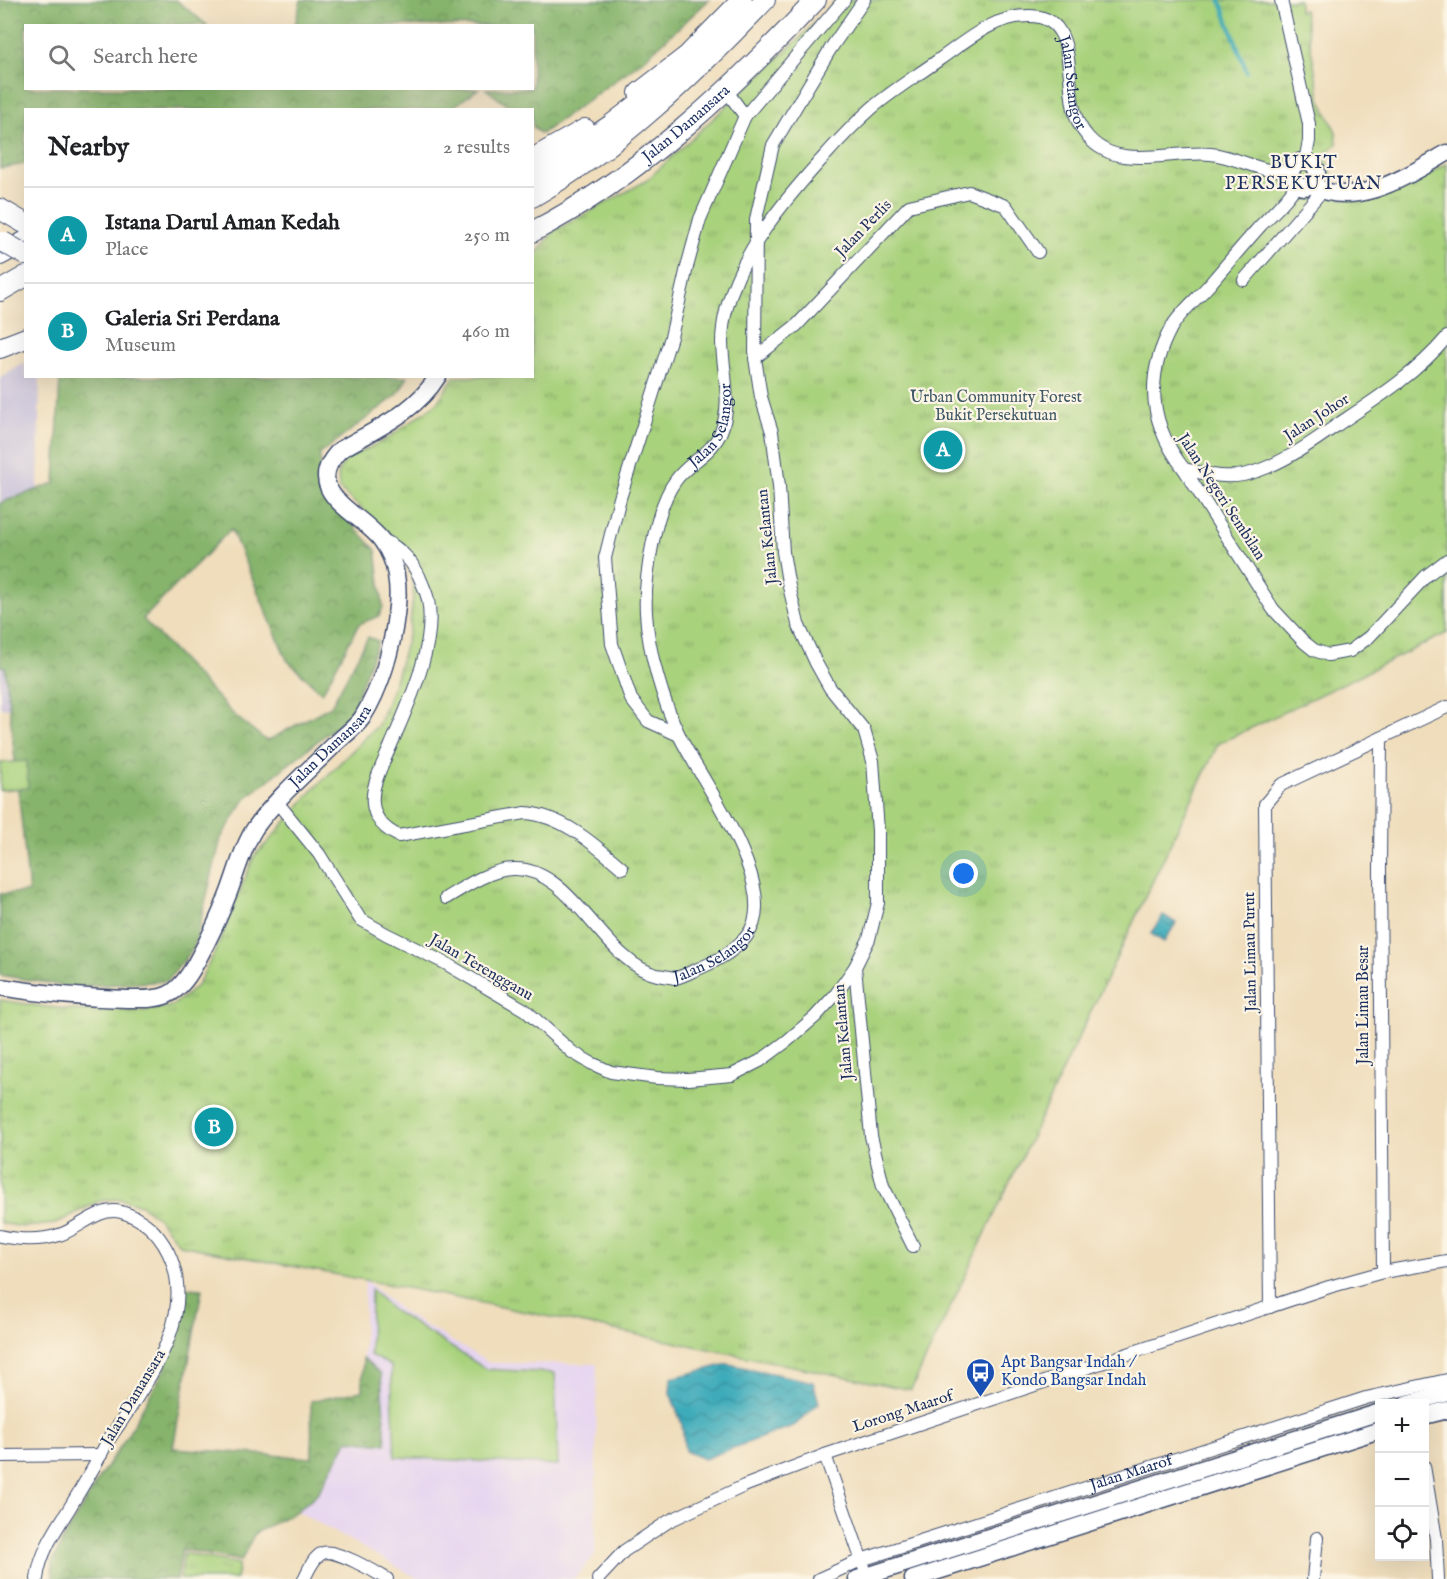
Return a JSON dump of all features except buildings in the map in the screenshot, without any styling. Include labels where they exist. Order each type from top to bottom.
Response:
[{"type":"main road","points":[[534,158],[584,130],[655,82],[687,56],[742,0]]},
{"type":"main road","points":[[534,177],[611,125],[670,79],[758,0]]},
{"type":"main road","name":"Jalan Damansara","points":[[534,196],[607,147],[642,119],[706,60],[765,0]]},
{"type":"main road","name":"Jalan Damansara","points":[[535,233],[639,163],[726,90],[770,49],[816,0]]},
{"type":"main road","points":[[0,198],[22,221]]},
{"type":"main road","points":[[0,209],[22,221]]},
{"type":"main road","points":[[1,246],[24,241]]},
{"type":"main road","points":[[1,246],[24,254]]},
{"type":"main road","points":[[0,291],[24,277]]},
{"type":"main road","points":[[0,348],[24,339]]},
{"type":"street","points":[[679,735],[648,721],[631,699],[612,644],[605,558],[621,498],[671,337],[700,219],[745,116],[843,0]]},
{"type":"street","name":"Jalan Kelantan","points":[[864,0],[831,48],[772,145],[756,219],[754,358],[761,398],[772,432],[779,486],[783,552],[798,624],[830,688],[864,730],[873,761],[878,831],[878,903],[869,939],[855,967],[871,1136],[884,1186],[913,1246]]},
{"type":"street","points":[[1281,0],[1309,124],[1309,141],[1305,161]]},
{"type":"street","name":"Jalan Selangor","points":[[446,898],[477,879],[513,868],[542,874],[581,907],[627,960],[650,973],[675,978],[720,960],[749,934],[758,908],[755,888],[739,842],[679,735],[653,663],[645,611],[649,553],[667,492],[679,475],[707,454],[721,432],[728,395],[722,338],[725,317],[738,276],[780,205],[838,141],[874,106],[980,31],[1004,19],[1039,16],[1054,25],[1064,38],[1075,114],[1084,133],[1099,148],[1117,155],[1133,157],[1215,154],[1305,183],[1353,194],[1386,185],[1447,153]]},
{"type":"street","points":[[726,90],[745,116]]},
{"type":"street","points":[[1305,161],[1314,165],[1317,173],[1315,182],[1305,183],[1297,163],[1305,161]]},
{"type":"street","points":[[1244,280],[1305,183]]},
{"type":"street","name":"Jalan Negeri Sembilan","points":[[1305,183],[1262,224],[1172,327],[1160,352],[1154,377],[1158,419],[1170,451],[1184,469],[1273,609],[1314,650],[1328,655],[1350,651],[1368,637],[1426,576],[1447,560]]},
{"type":"street","name":"Jalan Perlis","points":[[754,358],[797,325],[909,206],[969,192],[1006,206],[1038,252]]},
{"type":"street","name":"Jalan Johor","points":[[1184,469],[1214,476],[1243,475],[1281,461],[1388,391],[1417,368],[1447,337]]},
{"type":"street","name":"Jalan Damansara","points":[[0,987],[78,998],[142,999],[167,995],[187,979],[222,912],[254,830],[277,802],[361,719],[388,657],[395,621],[397,585],[392,562],[381,539],[336,500],[330,491],[327,468],[332,458],[340,450],[412,408],[437,378]]},
{"type":"street","points":[[381,539],[393,545],[410,561],[420,579],[428,600],[429,633],[411,696],[374,789],[375,813],[379,823],[388,831],[399,836],[535,813],[579,834],[622,868]]},
{"type":"street","name":"Jalan Limau Purut","points":[[1270,1307],[1265,804],[1281,786],[1447,707]]},
{"type":"street","name":"Jalan Limau Besar","points":[[1381,738],[1383,1272]]},
{"type":"street","name":"Jalan Terengganu","points":[[277,802],[319,854],[360,919],[445,963],[525,1010],[572,1052],[611,1072],[657,1078],[688,1079],[732,1075],[760,1061],[815,1017],[836,994],[855,967]]},
{"type":"street","name":"Jalan Damansara","points":[[0,1236],[24,1239],[58,1236],[103,1213],[118,1211],[136,1216],[164,1243],[173,1262],[178,1302],[175,1319],[155,1368],[45,1549],[37,1579]]},
{"type":"street","name":"Lorong Maarof","points":[[598,1579],[624,1551],[669,1521],[744,1486],[825,1455],[1270,1307],[1383,1272],[1447,1261]]},
{"type":"street","name":"Jalan Maarof","points":[[863,1573],[1366,1398],[1447,1380]]},
{"type":"street","points":[[1425,1399],[1447,1393]]},
{"type":"street","points":[[1429,1415],[1447,1410]]},
{"type":"street","name":"Jalan Maarof","points":[[819,1579],[863,1573],[930,1556],[1375,1414]]},
{"type":"street","name":"Jalan Maarof","points":[[913,1579],[933,1576],[1375,1432]]},
{"type":"street","points":[[0,1456],[101,1455]]},
{"type":"street","points":[[825,1455],[863,1573]]},
{"type":"street","points":[[1429,1483],[1442,1539],[1438,1579]]},
{"type":"street","points":[[1313,1579],[1317,1538]]},
{"type":"street","points":[[304,1579],[316,1558],[322,1553],[330,1552],[387,1579]]},
{"type":"street","points":[[930,1556],[933,1576]]},
{"type":"shaded area","points":[[24,363],[24,378],[40,378],[34,707],[0,708],[0,377]]},
{"type":"shaded area","points":[[365,1280],[404,1313],[489,1363],[597,1364],[595,1555],[574,1579],[419,1579],[297,1511],[318,1493],[348,1440],[386,1444],[381,1374],[363,1358]]},
{"type":"green space","points":[[0,0],[176,0],[206,24],[24,24],[24,90],[477,90],[452,108],[24,108],[24,164],[0,168]]},
{"type":"green space","points":[[301,0],[709,0],[642,61],[541,134],[534,128],[534,108],[511,108],[487,90],[534,90],[534,24],[295,24]]},
{"type":"green space","name":"Urban Community Forest Bukit Persekutuan","points":[[836,0],[1299,0],[1299,11],[1304,10],[1320,98],[1336,132],[1337,144],[1325,154],[1341,199],[1388,192],[1417,181],[1447,163],[1447,633],[1218,744],[911,1390],[412,1289],[180,1245],[158,1218],[141,1205],[120,1199],[99,1201],[55,1224],[24,1227],[0,1223],[0,1000],[77,1010],[143,1011],[172,1006],[197,986],[216,950],[254,856],[314,789],[378,725],[395,681],[409,632],[414,589],[403,545],[339,489],[338,473],[346,459],[385,440],[437,403],[453,378],[534,378],[534,257],[554,231],[646,181],[807,31]]},
{"type":"green space","points":[[60,378],[407,378],[397,395],[320,454],[322,492],[376,550],[383,607],[379,616],[359,624],[322,693],[287,660],[231,529],[143,619],[234,715],[267,741],[331,706],[368,637],[378,641],[350,715],[245,799],[221,838],[194,948],[167,981],[71,987],[0,975],[0,894],[29,892],[5,667],[0,666],[0,503],[55,483]]},
{"type":"green space","points":[[27,761],[28,788],[0,790],[0,763]]},
{"type":"green space","points":[[184,1288],[202,1289],[173,1448],[312,1458],[311,1401],[362,1391],[363,1358],[381,1374],[386,1444],[348,1440],[318,1493],[297,1511],[255,1533],[241,1561],[182,1549],[177,1579],[53,1579],[52,1562],[65,1536],[122,1444],[164,1370],[181,1319]]},
{"type":"green space","points":[[371,1289],[392,1310],[486,1369],[555,1373],[558,1465],[395,1457],[391,1366],[370,1355]]},
{"type":"green space","points":[[184,1553],[239,1564],[236,1579],[180,1579]]},
{"type":"water","points":[[1163,915],[1176,923],[1164,942],[1151,934]]},
{"type":"water","points":[[728,1364],[813,1382],[819,1403],[795,1425],[704,1459],[685,1451],[682,1424],[670,1393],[671,1378]]},
{"type":"waterway","points":[[1220,0],[1247,72]]},
{"type":"place","name":"Istana Darul Aman Kedah","points":[[943,450]]},
{"type":"place","name":"Galeria Sri Perdana","points":[[214,1127]]},
{"type":"place","name":"Apt Bangsar Indah / Kondo Bangsar Indah","points":[[980,1398]]},
{"type":"district","name":"BUKIT PERSEKUTUAN","points":[[1304,174]]}]
